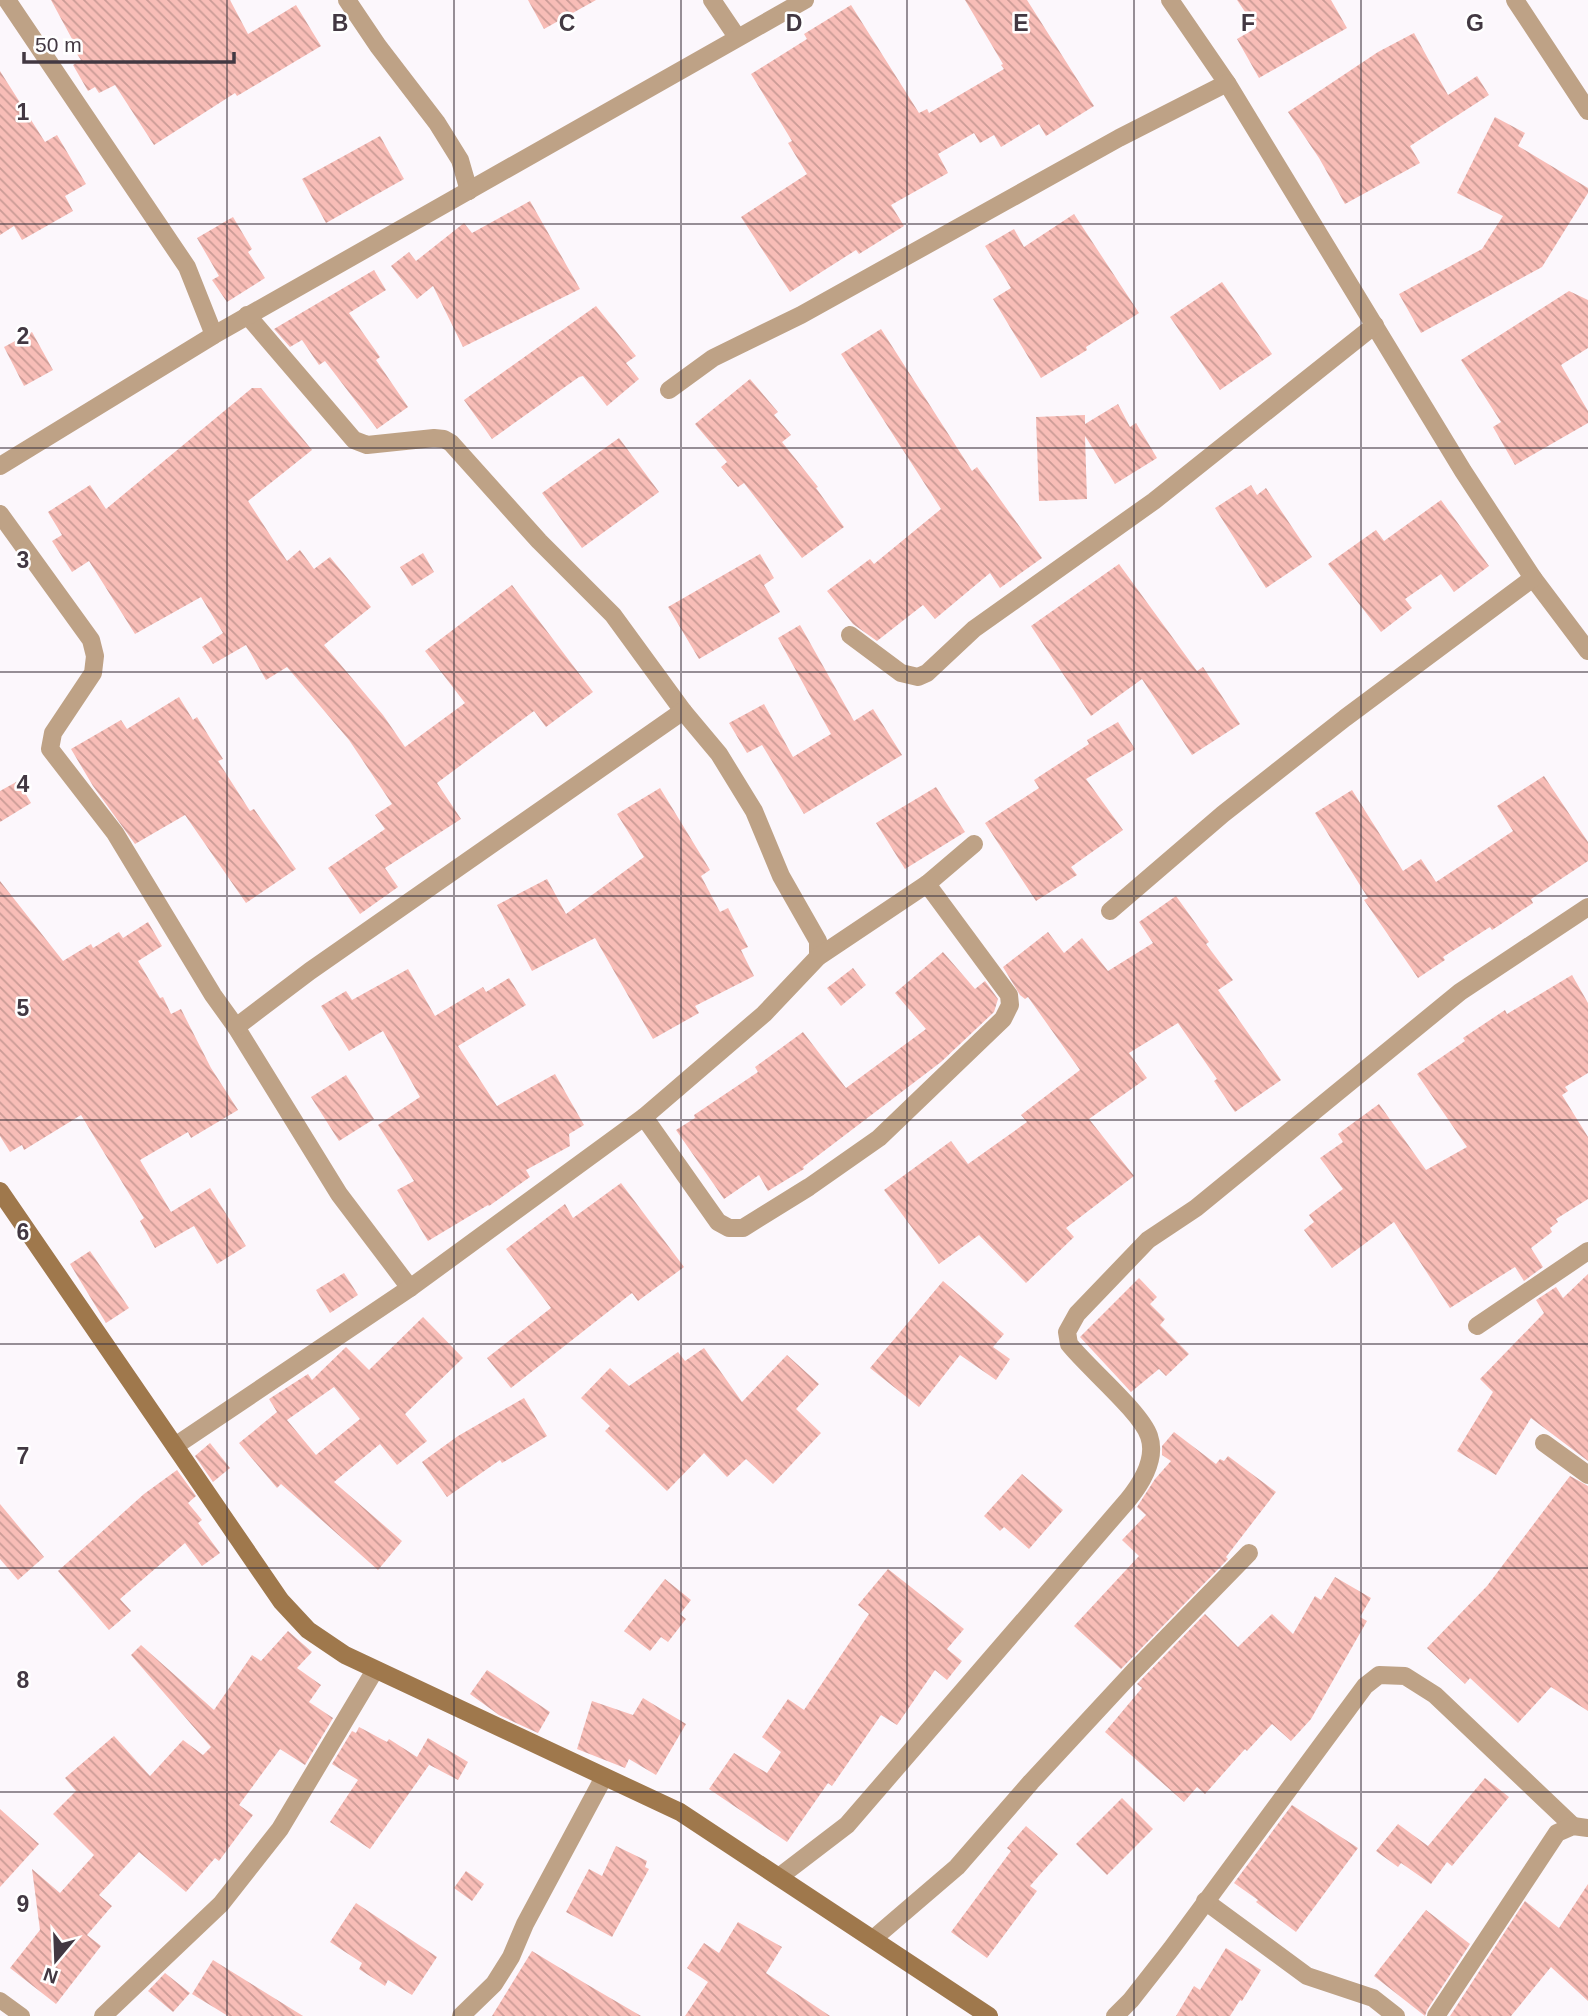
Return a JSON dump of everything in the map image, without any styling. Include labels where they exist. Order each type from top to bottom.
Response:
[{"type":"street","points":[[7,0],[187,267],[214,335]]},
{"type":"street","points":[[347,0],[378,46],[437,123],[460,160],[469,191]]},
{"type":"street","points":[[712,0],[737,37]]},
{"type":"street","points":[[0,466],[214,335],[805,0]]},
{"type":"street","points":[[1170,0],[1227,83],[1463,471],[1533,578],[1588,651]]},
{"type":"street","points":[[1515,0],[1588,111]]},
{"type":"street","points":[[669,390],[713,358],[802,315],[1119,138],[1227,83]]},
{"type":"street","points":[[247,316],[354,440],[368,446],[434,439],[444,439],[451,443],[539,541],[612,615],[719,754],[754,811],[781,876],[818,941],[818,957]]},
{"type":"street","points":[[850,635],[901,673],[918,677],[927,673],[974,629],[1154,501],[1375,324]]},
{"type":"street","points":[[0,514],[91,640],[95,656],[93,673],[53,733],[50,749],[115,833],[339,1194],[410,1288]]},
{"type":"street","points":[[1110,911],[1223,814],[1533,578]]},
{"type":"street","points":[[236,1027],[310,971],[684,711]]},
{"type":"street","points":[[175,1446],[410,1288],[644,1117],[764,1014],[818,957],[927,884],[974,844]]},
{"type":"street","points":[[644,1117],[718,1222],[729,1228],[743,1228],[809,1187],[879,1138],[1003,1019],[1010,1005],[1009,995],[927,884]]},
{"type":"street","points":[[779,1877],[847,1825],[1141,1483],[1150,1457],[1149,1436],[1132,1412],[1069,1344],[1067,1332],[1077,1314],[1148,1240],[1196,1208],[1460,992],[1588,907]]},
{"type":"street","points":[[0,1191],[281,1601],[308,1630],[345,1655],[375,1670],[680,1812],[989,2016]]},
{"type":"street","points":[[1477,1326],[1588,1251]]},
{"type":"street","points":[[1544,1443],[1588,1475]]},
{"type":"street","points":[[873,1939],[957,1867],[1115,1691],[1249,1553]]},
{"type":"street","points":[[103,2016],[221,1904],[279,1829],[375,1670]]},
{"type":"street","points":[[1115,2016],[1132,2000],[1365,1686],[1379,1675],[1405,1676],[1435,1695],[1581,1827]]},
{"type":"street","points":[[461,2016],[494,1984],[511,1957],[604,1777]]},
{"type":"street","points":[[1436,2016],[1557,1833],[1581,1827]]},
{"type":"street","points":[[1206,1901],[1307,1976],[1373,1998],[1396,2016]]},
{"type":"lane","points":[[0,2000],[22,2016]]},
{"type":"building","points":[[51,0],[230,0],[248,34],[296,5],[321,46],[237,96],[235,93],[154,145],[115,85],[99,93],[95,87],[88,91],[73,65],[81,60],[75,51],[78,50]]},
{"type":"building","points":[[528,0],[596,0],[544,29]]},
{"type":"building","points":[[965,0],[1027,0],[1094,106],[1046,136],[1039,124],[1001,147],[994,135],[980,143],[974,133],[938,154],[948,173],[891,205],[904,226],[859,254],[856,250],[790,292],[741,217],[807,174],[788,143],[792,141],[751,74],[807,39],[804,34],[851,5],[919,113],[927,109],[929,113],[1004,69]]},
{"type":"building","points":[[1237,0],[1331,0],[1347,28],[1259,78],[1237,39],[1256,28]]},
{"type":"building","points":[[1414,33],[1448,95],[1477,76],[1489,95],[1410,146],[1420,163],[1345,204],[1319,158],[1288,112],[1378,52]]},
{"type":"building","points":[[0,71],[45,142],[57,135],[86,184],[65,196],[73,211],[22,240],[14,226],[0,235]]},
{"type":"building","points":[[1495,117],[1525,133],[1518,146],[1588,188],[1588,193],[1542,267],[1421,333],[1399,294],[1482,249],[1503,216],[1457,193]]},
{"type":"building","points":[[380,136],[404,179],[326,223],[302,179]]},
{"type":"building","points":[[530,201],[580,289],[463,347],[433,286],[417,299],[391,266],[409,252],[416,261],[464,223],[472,233]]},
{"type":"building","points":[[1074,214],[1139,313],[1041,378],[993,299],[1011,288],[985,246],[1014,229],[1024,247]]},
{"type":"building","points":[[233,217],[252,249],[248,252],[265,278],[227,302],[212,280],[219,276],[197,238]]},
{"type":"building","points":[[374,270],[386,290],[349,313],[380,357],[376,360],[408,407],[377,429],[325,361],[319,365],[302,340],[290,347],[274,329]]},
{"type":"building","points":[[1222,282],[1272,354],[1220,390],[1170,317]]},
{"type":"building","points":[[1569,291],[1588,300],[1588,348],[1561,365],[1588,411],[1588,423],[1515,465],[1493,427],[1501,422],[1461,360]]},
{"type":"building","points":[[596,306],[636,356],[626,363],[639,379],[607,406],[583,376],[579,377],[492,439],[464,400]]},
{"type":"building","points":[[881,329],[972,471],[977,467],[1042,558],[1000,588],[990,573],[935,619],[923,605],[877,641],[853,624],[827,591],[870,559],[874,564],[941,509],[841,354]]},
{"type":"building","points":[[32,332],[53,370],[24,386],[4,347]]},
{"type":"building","points":[[750,379],[778,412],[774,415],[791,435],[782,442],[818,487],[816,488],[844,527],[802,558],[744,483],[738,487],[721,467],[727,462],[695,424]]},
{"type":"building","points":[[252,388],[261,388],[312,450],[248,501],[287,561],[300,550],[314,569],[330,557],[371,607],[324,645],[383,715],[405,747],[465,703],[425,651],[512,585],[593,692],[546,727],[534,711],[437,783],[461,819],[385,868],[398,887],[360,914],[328,868],[385,829],[375,815],[392,804],[349,740],[287,667],[266,680],[246,645],[213,664],[202,647],[223,633],[201,597],[135,634],[89,561],[72,572],[52,541],[62,535],[48,512],[90,485],[106,509]]},
{"type":"building","points":[[1118,404],[1130,427],[1136,423],[1157,458],[1115,484],[1085,436],[1087,499],[1039,501],[1036,417],[1085,415],[1085,424]]},
{"type":"building","points":[[619,438],[659,492],[582,548],[542,493]]},
{"type":"building","points":[[1251,485],[1257,495],[1266,488],[1312,557],[1266,588],[1215,508]]},
{"type":"building","points":[[1441,500],[1489,566],[1454,592],[1441,574],[1405,599],[1412,608],[1381,632],[1328,564],[1376,530],[1384,541]]},
{"type":"building","points":[[423,553],[434,572],[412,586],[400,567]]},
{"type":"building","points":[[760,554],[774,578],[764,585],[780,612],[699,659],[668,607]]},
{"type":"building","points":[[1119,564],[1197,671],[1203,667],[1240,724],[1192,755],[1142,679],[1091,716],[1031,626]]},
{"type":"building","points":[[800,625],[854,721],[873,709],[902,755],[804,814],[762,745],[747,753],[729,723],[764,704],[793,757],[831,734],[778,638]]},
{"type":"building","points":[[179,697],[193,720],[197,717],[223,759],[218,761],[250,811],[254,809],[296,869],[246,903],[185,815],[135,844],[93,786],[71,749],[121,720],[127,729]]},
{"type":"building","points":[[1118,722],[1135,749],[1086,779],[1123,830],[1071,867],[1077,875],[1036,901],[985,823],[1039,788],[1034,780],[1089,744],[1087,740]]},
{"type":"building","points":[[1544,776],[1588,842],[1588,861],[1531,899],[1533,903],[1443,957],[1445,960],[1418,978],[1364,900],[1368,898],[1315,813],[1352,790],[1403,871],[1421,859],[1436,882],[1513,831],[1497,806]]},
{"type":"building","points":[[18,781],[31,803],[0,822],[0,791]]},
{"type":"building","points":[[936,787],[965,832],[905,869],[876,823]]},
{"type":"building","points":[[660,788],[710,870],[701,876],[720,912],[728,908],[748,947],[741,950],[754,976],[695,1006],[699,1013],[653,1039],[595,938],[532,971],[497,905],[547,879],[566,914],[644,857],[617,814]]},
{"type":"building","points":[[0,881],[63,961],[91,944],[93,948],[119,932],[123,938],[148,922],[162,946],[138,961],[160,998],[163,997],[171,1014],[181,1009],[211,1068],[238,1110],[191,1138],[188,1132],[140,1160],[171,1212],[210,1188],[246,1246],[217,1264],[194,1226],[155,1248],[140,1221],[144,1218],[81,1115],[24,1150],[22,1145],[10,1152],[0,1136]]},
{"type":"building","points":[[1176,896],[1209,942],[1206,944],[1233,980],[1218,990],[1281,1080],[1235,1112],[1214,1081],[1217,1079],[1178,1023],[1129,1053],[1147,1078],[1089,1119],[1134,1176],[1066,1228],[1074,1237],[1026,1283],[979,1235],[939,1264],[884,1190],[951,1141],[968,1164],[1027,1122],[1021,1115],[1080,1070],[1028,997],[1025,999],[1020,995],[1003,967],[1048,932],[1064,953],[1082,938],[1108,971],[1153,943],[1139,922]]},
{"type":"building","points":[[943,952],[975,989],[985,981],[998,999],[994,1012],[941,1062],[803,1167],[804,1169],[768,1191],[759,1175],[724,1199],[676,1130],[758,1072],[755,1067],[803,1032],[846,1088],[926,1029],[895,993]]},
{"type":"building","points":[[853,968],[866,985],[841,1006],[827,988]]},
{"type":"building","points":[[408,969],[435,1016],[483,987],[486,992],[509,978],[526,1005],[458,1046],[497,1106],[555,1074],[584,1125],[569,1134],[570,1146],[526,1170],[530,1177],[489,1206],[428,1241],[397,1190],[414,1181],[378,1125],[420,1097],[383,1031],[349,1051],[321,1006],[346,991],[352,1000]]},
{"type":"building","points":[[1572,975],[1588,1003],[1588,1073],[1565,1087],[1568,1091],[1562,1095],[1588,1137],[1588,1199],[1556,1219],[1558,1222],[1550,1228],[1552,1232],[1531,1248],[1543,1267],[1524,1281],[1515,1267],[1450,1308],[1394,1222],[1332,1268],[1304,1230],[1314,1222],[1309,1215],[1343,1189],[1320,1158],[1343,1142],[1338,1134],[1379,1104],[1426,1170],[1467,1147],[1417,1074],[1505,1010],[1507,1014]]},
{"type":"building","points":[[346,1075],[374,1119],[339,1141],[311,1097]]},
{"type":"building","points":[[621,1183],[684,1267],[638,1301],[632,1293],[511,1388],[487,1358],[551,1308],[506,1249],[565,1204],[573,1218]]},
{"type":"building","points":[[90,1251],[129,1308],[106,1323],[70,1264]]},
{"type":"building","points":[[344,1273],[358,1295],[330,1313],[316,1290]]},
{"type":"building","points":[[1588,1274],[1588,1461],[1531,1418],[1496,1475],[1457,1451],[1493,1392],[1480,1379],[1544,1313],[1536,1300],[1556,1287],[1563,1298]]},
{"type":"building","points":[[1139,1278],[1157,1297],[1150,1304],[1165,1319],[1160,1325],[1189,1354],[1166,1376],[1159,1369],[1131,1392],[1080,1337]]},
{"type":"building","points":[[943,1281],[1004,1334],[993,1347],[1010,1359],[996,1380],[960,1355],[919,1407],[870,1368]]},
{"type":"building","points":[[423,1317],[463,1358],[405,1414],[427,1441],[397,1465],[380,1444],[334,1482],[402,1541],[378,1570],[281,1484],[277,1488],[239,1443],[277,1412],[269,1399],[308,1374],[312,1380],[346,1347],[369,1370]],"holes":[[[334,1387],[360,1419],[316,1455],[287,1420]]]},
{"type":"building","points":[[704,1348],[742,1402],[787,1355],[819,1384],[796,1409],[821,1433],[773,1484],[746,1459],[727,1477],[704,1453],[667,1491],[605,1431],[610,1426],[581,1398],[610,1368],[629,1386],[678,1352],[685,1361]]},
{"type":"building","points":[[524,1398],[547,1436],[502,1463],[500,1460],[447,1497],[422,1462],[458,1436]]},
{"type":"building","points":[[1174,1432],[1216,1464],[1228,1456],[1276,1492],[1226,1557],[1228,1559],[1121,1669],[1074,1626],[1139,1556],[1122,1540],[1146,1515],[1137,1507],[1155,1479],[1171,1461],[1162,1455],[1162,1446]]},
{"type":"building","points":[[210,1443],[230,1468],[213,1482],[195,1456]]},
{"type":"building","points":[[177,1470],[196,1496],[188,1503],[202,1520],[198,1523],[220,1553],[202,1566],[185,1543],[120,1599],[131,1611],[109,1630],[58,1571],[144,1494]]},
{"type":"building","points":[[1022,1474],[1063,1510],[1029,1549],[1004,1527],[1000,1531],[984,1516]]},
{"type":"building","points":[[1570,1476],[1588,1486],[1588,1711],[1551,1687],[1518,1723],[1470,1678],[1465,1684],[1427,1648],[1487,1586]]},
{"type":"building","points":[[0,1504],[44,1557],[18,1580],[0,1559]]},
{"type":"building","points":[[888,1569],[964,1629],[947,1649],[962,1661],[947,1680],[935,1670],[897,1725],[881,1715],[832,1786],[828,1783],[787,1842],[709,1789],[734,1753],[767,1773],[781,1752],[762,1737],[788,1699],[804,1710],[869,1614],[858,1605]]},
{"type":"building","points":[[1335,1577],[1371,1598],[1360,1617],[1367,1621],[1311,1719],[1291,1741],[1272,1724],[1247,1751],[1245,1749],[1205,1794],[1197,1787],[1184,1802],[1105,1732],[1142,1688],[1137,1684],[1205,1614],[1238,1647],[1272,1614],[1293,1634],[1315,1596],[1321,1600]]},
{"type":"building","points":[[665,1579],[691,1600],[680,1614],[686,1619],[668,1642],[661,1637],[650,1651],[624,1631]]},
{"type":"building","points":[[288,1631],[312,1652],[297,1668],[321,1685],[309,1702],[333,1718],[305,1765],[280,1749],[239,1805],[253,1815],[219,1861],[215,1858],[186,1892],[139,1852],[99,1895],[112,1906],[87,1935],[101,1946],[56,2004],[10,1968],[40,1930],[32,1869],[60,1893],[94,1855],[53,1814],[76,1791],[65,1778],[114,1736],[150,1776],[183,1740],[203,1755],[211,1747],[131,1655],[141,1645],[214,1710],[252,1655],[261,1661]]},
{"type":"building","points":[[487,1670],[550,1712],[538,1733],[499,1715],[470,1694]]},
{"type":"building","points":[[643,1698],[686,1724],[656,1775],[629,1759],[625,1768],[577,1749],[592,1701],[633,1715]]},
{"type":"building","points":[[359,1727],[387,1742],[389,1739],[417,1757],[428,1738],[468,1762],[458,1780],[422,1761],[429,1765],[370,1849],[330,1822],[358,1780],[332,1764],[352,1731],[356,1733]]},
{"type":"building","points":[[1485,1778],[1509,1797],[1452,1866],[1447,1862],[1431,1884],[1401,1863],[1398,1867],[1376,1851],[1398,1824],[1428,1846]]},
{"type":"building","points":[[1122,1798],[1153,1829],[1107,1875],[1076,1844]]},
{"type":"building","points":[[1292,1805],[1358,1848],[1296,1932],[1234,1883]]},
{"type":"building","points":[[0,1809],[39,1844],[0,1887]]},
{"type":"building","points":[[1026,1826],[1058,1854],[1030,1886],[1037,1891],[987,1958],[951,1932],[1011,1851],[1007,1848]]},
{"type":"building","points":[[616,1846],[647,1861],[645,1867],[649,1869],[612,1937],[566,1912],[589,1869],[602,1876]]},
{"type":"building","points":[[466,1871],[484,1884],[472,1901],[454,1888]]},
{"type":"building","points":[[1588,1884],[1588,2001],[1551,1967],[1511,2016],[1450,2016],[1525,1901],[1559,1928]]},
{"type":"building","points":[[356,1903],[437,1957],[412,1995],[388,1980],[385,1986],[359,1969],[362,1963],[330,1942]]},
{"type":"building","points":[[1426,1910],[1470,1944],[1425,2016],[1374,1976]]},
{"type":"building","points":[[738,1922],[782,1947],[766,1973],[830,2016],[685,2016],[708,1982],[687,1968],[704,1943],[719,1953]]},
{"type":"building","points":[[1226,1948],[1261,1970],[1242,2001],[1240,2000],[1230,2016],[1176,2016],[1194,1986],[1200,1990]]},
{"type":"building","points":[[532,1951],[588,1985],[641,2016],[492,2016]]},
{"type":"building","points":[[213,1960],[303,2016],[228,2016],[192,1994]]},
{"type":"building","points":[[165,1973],[190,1993],[173,2012],[148,1991]]}]
